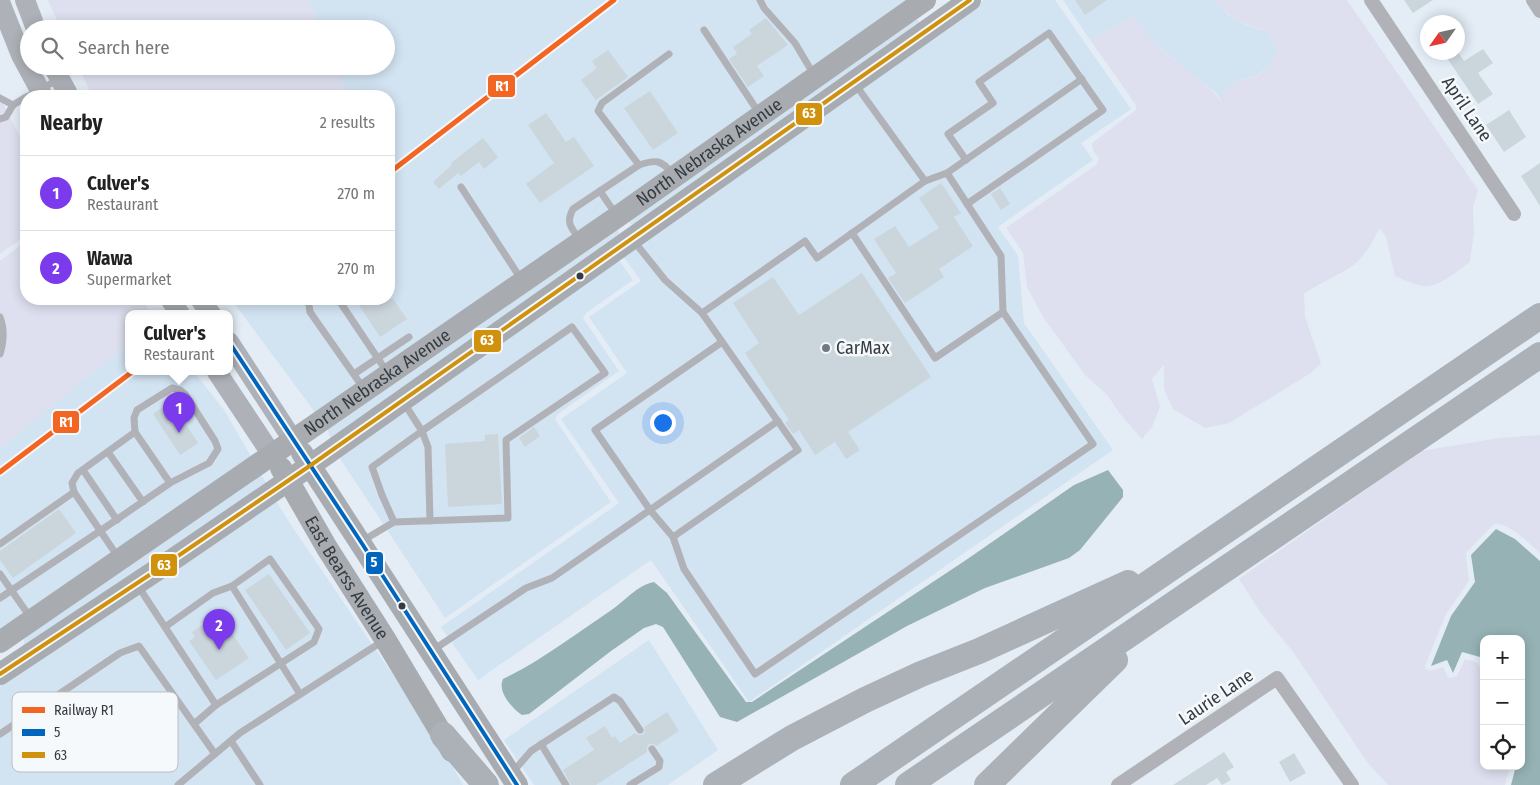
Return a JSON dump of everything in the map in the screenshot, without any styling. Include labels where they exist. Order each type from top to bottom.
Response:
[{"type":"highway","points":[[853,785],[1540,316]]},
{"type":"highway","points":[[908,785],[1540,354]]},
{"type":"highway","points":[[716,785],[792,738],[865,700],[1194,554]]},
{"type":"highway","points":[[987,785],[1171,607]]},
{"type":"highway","points":[[443,735],[486,785]]},
{"type":"main road","points":[[25,0],[33,20]]},
{"type":"main road","name":"North Nebraska Avenue","points":[[0,674],[311,465],[970,0]]},
{"type":"main road","points":[[0,2],[20,52]]},
{"type":"main road","name":"North Nebraska Avenue","points":[[16,631],[293,440],[359,382],[523,282],[921,3]]},
{"type":"main road","points":[[28,75],[32,90]]},
{"type":"main road","points":[[58,75],[66,90]]},
{"type":"main road","points":[[617,217],[631,238]]},
{"type":"main road","name":"East Bearss Avenue","points":[[233,348],[311,465],[514,780]]},
{"type":"main road","name":"East Bearss Avenue","points":[[219,375],[288,480],[327,548],[443,735],[471,785]]},
{"type":"main road","points":[[0,662],[16,646],[19,639],[16,631]]},
{"type":"street","name":"April Lane","points":[[1372,0],[1514,214]]},
{"type":"street","points":[[1533,0],[1540,11]]},
{"type":"street","points":[[921,3],[931,27]]},
{"type":"street","name":"Laurie Lane","points":[[1118,785],[1277,678],[1352,785]]},
{"type":"lane","points":[[760,0],[764,8],[795,43],[815,77]]},
{"type":"lane","points":[[704,30],[761,116]]},
{"type":"lane","points":[[966,160],[948,134],[993,102],[978,82],[1049,33],[1103,110],[968,204]]},
{"type":"lane","points":[[639,165],[598,111],[602,103],[669,54]]},
{"type":"lane","points":[[39,90],[53,75]]},
{"type":"lane","points":[[702,314],[805,241],[817,258],[925,181],[947,173],[1082,79]]},
{"type":"lane","points":[[854,81],[925,181]]},
{"type":"lane","points":[[0,98],[12,105]]},
{"type":"lane","points":[[0,119],[6,117],[12,105],[20,101]]},
{"type":"lane","points":[[581,242],[569,224],[569,217],[573,209],[639,165],[653,160],[664,164],[675,176]]},
{"type":"lane","points":[[722,342],[595,430],[650,510],[673,537],[684,569],[756,674],[1093,444],[1003,312],[1002,256],[947,173]]},
{"type":"lane","points":[[461,187],[523,282]]},
{"type":"lane","points":[[600,191],[617,217]]},
{"type":"lane","points":[[852,233],[935,358],[1003,312]]},
{"type":"lane","points":[[631,238],[664,280],[702,314],[798,450],[673,537]]},
{"type":"lane","points":[[309,305],[310,312],[359,382]]},
{"type":"lane","points":[[342,305],[383,366],[409,337]]},
{"type":"lane","points":[[0,317],[3,324],[4,338],[0,354]]},
{"type":"lane","points":[[361,542],[394,522],[508,518],[506,440],[605,373],[572,327],[372,467],[394,522]]},
{"type":"lane","points":[[0,598],[170,483],[209,463],[218,449],[215,441],[185,394],[180,390],[172,388],[136,410],[134,418],[135,432],[170,483]]},
{"type":"lane","points":[[402,401],[422,431],[428,446],[430,521]]},
{"type":"lane","points":[[432,651],[526,588],[552,578],[778,421]]},
{"type":"lane","points":[[120,559],[74,492],[72,483],[78,473],[135,432]]},
{"type":"lane","points":[[108,452],[143,502]]},
{"type":"lane","points":[[83,470],[117,520]]},
{"type":"lane","points":[[0,544],[74,492]]},
{"type":"lane","points":[[165,627],[213,593],[232,586],[270,559],[319,629],[314,642],[216,705],[194,724]]},
{"type":"lane","points":[[0,574],[11,590],[16,631]]},
{"type":"lane","points":[[136,583],[216,705]]},
{"type":"lane","points":[[232,586],[300,694]]},
{"type":"lane","points":[[178,785],[231,741],[385,639]]},
{"type":"lane","points":[[62,692],[120,653],[138,646],[171,692]]},
{"type":"lane","points":[[514,780],[531,751],[614,697],[620,701],[640,730]]},
{"type":"lane","points":[[178,702],[215,754]]},
{"type":"lane","points":[[0,734],[12,726]]},
{"type":"lane","points":[[231,741],[260,785]]},
{"type":"lane","points":[[541,744],[566,785]]},
{"type":"lane","points":[[630,785],[659,767],[660,761],[652,749]]},
{"type":"shaded area","points":[[48,0],[309,0],[316,20],[57,20]]},
{"type":"shaded area","points":[[309,0],[914,0],[317,415],[235,305],[395,305],[395,90],[345,90],[338,75],[395,75],[395,20],[316,20]]},
{"type":"shaded area","name":"CarMax","points":[[984,0],[1055,0],[1131,109],[1081,143],[1093,160],[998,227],[1018,256],[1024,323],[1113,450],[749,702],[651,560],[478,680],[441,627],[619,503],[561,419],[627,373],[589,317],[641,281],[621,253]]},
{"type":"shaded area","points":[[1063,0],[1215,0],[1227,14],[1247,25],[1270,33],[1278,52],[1267,67],[1256,76],[1238,80],[1225,91],[1222,101],[1215,92],[1185,69],[1148,36],[1132,16],[1090,40]]},
{"type":"shaded area","points":[[1215,0],[1347,0],[1478,190],[1473,207],[1474,233],[1470,262],[1440,283],[1421,286],[1412,283],[1395,276],[1386,237],[1380,228],[1366,252],[1355,264],[1304,294],[1305,317],[1321,363],[1311,373],[1229,423],[1205,428],[1173,409],[1164,389],[1164,365],[1152,379],[1160,407],[1152,427],[1142,439],[1120,414],[1108,396],[1085,375],[1043,317],[1027,287],[1023,253],[1006,228],[1096,165],[1099,159],[1093,150],[1092,143],[1136,110],[1136,105],[1090,40],[1132,16],[1156,44],[1208,87],[1221,101],[1225,91],[1238,80],[1257,76],[1267,67],[1278,52],[1270,33],[1232,17]]},
{"type":"shaded area","points":[[914,15],[922,26],[634,228],[626,218]]},
{"type":"shaded area","points":[[82,75],[338,75],[345,90],[89,90]]},
{"type":"shaded area","points":[[0,98],[20,136],[20,239],[0,254]]},
{"type":"shaded area","points":[[615,226],[622,237],[332,442],[327,428]]},
{"type":"shaded area","points":[[20,246],[20,305],[146,305],[149,310],[125,310],[125,346],[0,448],[0,261]]},
{"type":"shaded area","points":[[616,256],[633,280],[586,313],[583,318],[619,371],[558,414],[555,419],[611,502],[445,618],[337,454]]},
{"type":"shaded area","points":[[125,346],[125,375],[196,375],[224,410],[253,460],[0,634],[0,448]]},
{"type":"shaded area","points":[[1540,435],[1540,553],[1525,539],[1506,526],[1494,524],[1466,553],[1469,581],[1446,614],[1425,666],[1426,669],[1431,671],[1443,667],[1448,677],[1452,678],[1457,676],[1465,659],[1476,662],[1480,666],[1480,770],[1509,770],[1505,785],[1388,785],[1367,762],[1294,653],[1261,613],[1239,579],[1421,451],[1499,438]]},
{"type":"shaded area","points":[[1108,470],[1123,490],[1123,497],[1080,550],[1069,558],[985,588],[907,626],[737,722],[720,717],[663,627],[656,624],[644,628],[611,651],[529,714],[522,715],[518,712],[510,704],[502,689],[503,679],[557,647],[636,590],[654,582],[667,593],[746,702],[752,702],[966,560],[1074,485]]},
{"type":"shaded area","points":[[259,471],[268,486],[23,648],[25,636]]},
{"type":"shaded area","points":[[274,497],[443,749],[463,785],[0,785],[0,681]]},
{"type":"shaded area","points":[[1496,529],[1515,539],[1540,561],[1540,785],[1511,785],[1515,770],[1525,770],[1525,635],[1480,635],[1480,657],[1462,652],[1453,673],[1447,660],[1431,666],[1451,616],[1475,582],[1471,555]]},
{"type":"shaded area","points":[[649,640],[718,750],[668,785],[534,785],[504,740]]},
{"type":"building","points":[[1075,0],[1107,0],[1085,15]]},
{"type":"building","points":[[1404,0],[1433,0],[1413,13]]},
{"type":"building","points":[[766,18],[788,45],[757,66],[764,76],[748,87],[729,59],[737,54],[733,47],[752,34],[749,30]]},
{"type":"building","points":[[1483,49],[1493,63],[1478,73],[1493,94],[1478,104],[1448,60],[1464,61]]},
{"type":"building","points":[[608,50],[628,77],[596,100],[581,80],[597,68],[592,61]]},
{"type":"building","points":[[650,91],[678,133],[653,150],[624,108]]},
{"type":"building","points":[[1509,110],[1526,137],[1504,152],[1486,125]]},
{"type":"building","points":[[546,113],[566,142],[574,137],[594,166],[540,203],[526,184],[554,163],[528,125]]},
{"type":"building","points":[[483,138],[498,157],[484,169],[479,162],[461,176],[458,173],[439,189],[433,182],[452,165],[451,163]]},
{"type":"building","points":[[1540,163],[1540,206],[1521,176]]},
{"type":"building","points":[[941,183],[961,213],[954,217],[973,246],[939,269],[944,277],[905,303],[888,278],[896,273],[874,239],[895,226],[909,247],[939,228],[919,198]]},
{"type":"building","points":[[1000,188],[1010,204],[1001,210],[991,194]]},
{"type":"building","points":[[862,273],[931,377],[848,432],[860,450],[846,459],[835,442],[815,455],[799,430],[793,434],[785,423],[789,420],[745,353],[759,343],[733,303],[773,277],[799,315]]},
{"type":"building","points":[[395,302],[407,319],[380,337],[359,305],[395,305]]},
{"type":"building","points":[[174,399],[189,421],[186,424],[198,443],[180,455],[153,414]]},
{"type":"building","points":[[534,427],[540,436],[525,447],[519,438]]},
{"type":"building","points":[[498,434],[502,504],[448,507],[445,444],[485,441],[485,435]]},
{"type":"building","points":[[59,509],[76,533],[13,578],[0,560],[0,551]]},
{"type":"building","points":[[269,574],[310,633],[286,650],[245,590]]},
{"type":"building","points":[[218,614],[249,658],[216,680],[189,641],[195,637],[192,632]]},
{"type":"building","points":[[667,712],[679,731],[656,746],[649,744],[647,752],[596,785],[571,785],[563,770],[594,750],[586,738],[605,726],[612,738],[615,736],[620,743],[635,733],[643,735],[645,732],[644,727]]},
{"type":"building","points":[[1224,752],[1234,767],[1226,772],[1231,780],[1222,785],[1217,778],[1206,785],[1173,785]]},
{"type":"building","points":[[1294,753],[1306,773],[1290,782],[1279,762]]},
{"type":"rail line","name":"R1","points":[[395,168],[614,0]]},
{"type":"rail line","name":"R1","points":[[0,472],[128,375]]},
{"type":"transit line","name":"63","points":[[0,674],[311,465],[970,0]]},
{"type":"transit line","name":"5","points":[[233,348],[361,542],[517,785]]},
{"type":"place","name":"CarMax","points":[[826,348]]},
{"type":"place","name":"Culver's","points":[[179,433]]},
{"type":"place","name":"Wawa","points":[[219,650]]}]
